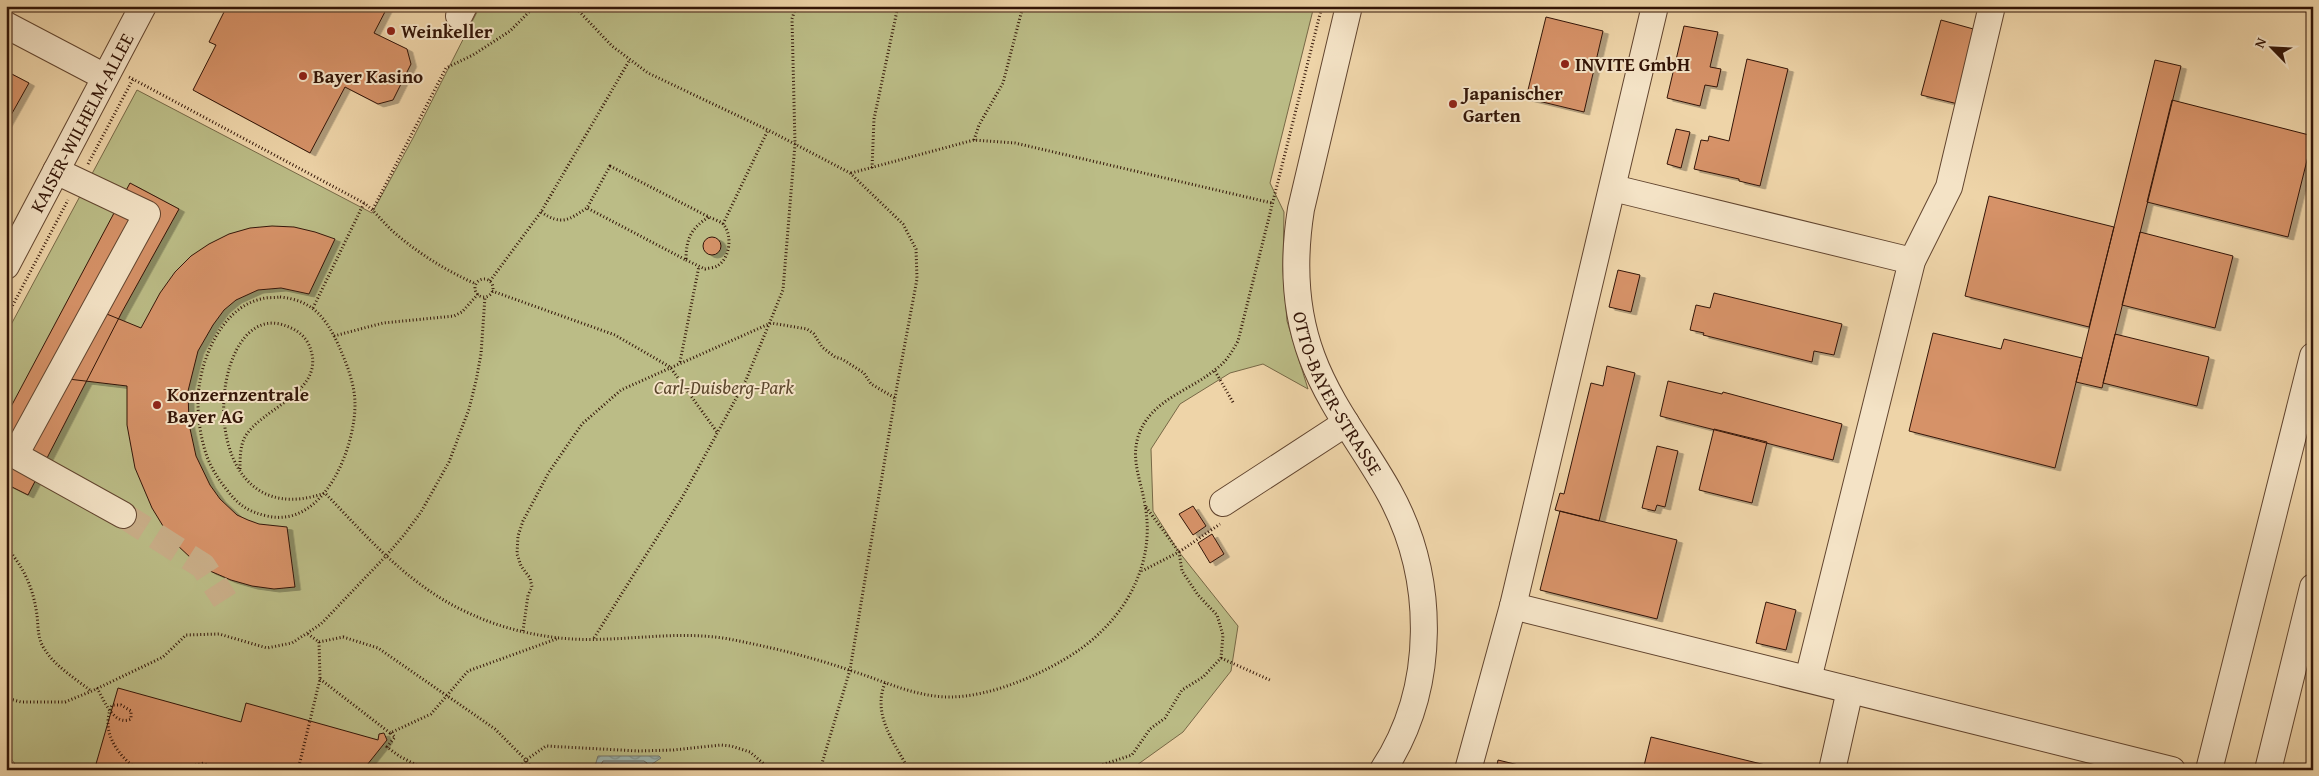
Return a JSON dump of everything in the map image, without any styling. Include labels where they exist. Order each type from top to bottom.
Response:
[{"type":"street","name":"KAISER-WILHELM-ALLEE","points":[[6,266],[143,6]]},
{"type":"street","name":"OTTO-BAYER-STRASSE","points":[[1349,6],[1302,208],[1296,259],[1296,284],[1304,333],[1322,380],[1399,512],[1414,555],[1423,600],[1424,648],[1416,695],[1399,741],[1383,770]]},
{"type":"street","points":[[1468,770],[1513,606],[1655,6]]},
{"type":"street","points":[[1808,679],[1912,261],[1949,187],[1992,6]]},
{"type":"street","points":[[6,25],[108,72]]},
{"type":"street","points":[[56,171],[147,214],[11,452],[123,515]]},
{"type":"street","points":[[1613,188],[1912,261]]},
{"type":"street","points":[[2209,770],[2312,360]]},
{"type":"street","points":[[1224,512],[1346,422]]},
{"type":"street","points":[[2268,770],[2313,587]]},
{"type":"street","points":[[1513,606],[2172,770]]},
{"type":"street","points":[[1832,770],[1850,690]]},
{"type":"path","points":[[373,209],[446,68],[473,55],[510,31],[535,6]]},
{"type":"path","points":[[574,6],[588,23],[629,61],[648,73],[768,130],[850,173],[903,224],[916,249],[917,279],[895,398],[850,670],[820,770]]},
{"type":"path","points":[[594,638],[683,496],[746,380],[783,290],[795,144],[792,19],[796,6]]},
{"type":"path","points":[[872,168],[874,119],[898,6]]},
{"type":"path","points":[[974,140],[979,125],[993,103],[1002,83],[1023,6]]},
{"type":"path","points":[[325,493],[406,574],[450,604],[482,619],[523,630],[560,638],[663,634],[726,639],[850,670],[911,692],[952,697],[980,694],[1026,678],[1078,650],[1097,635],[1111,623],[1135,587],[1142,571],[1145,553],[1146,507],[1135,459],[1136,447],[1144,424],[1158,406],[1215,371],[1232,352],[1243,329],[1272,203],[1322,6]]},
{"type":"path","points":[[492,291],[490,281],[541,212],[629,61]]},
{"type":"path","points":[[108,72],[364,202],[396,234],[429,259],[476,284]]},
{"type":"path","points":[[723,224],[768,130]]},
{"type":"path","points":[[850,173],[974,140],[1016,143],[1272,203]]},
{"type":"path","points":[[541,212],[553,220],[566,221],[587,208],[610,166],[723,224],[728,234],[729,246],[724,258],[717,266],[705,269],[587,208]]},
{"type":"path","points":[[313,308],[364,202]]},
{"type":"path","points":[[686,260],[686,244],[690,234],[698,224],[709,217]]},
{"type":"path","points":[[680,362],[699,266]]},
{"type":"path","points":[[476,284],[482,279],[490,281]]},
{"type":"path","points":[[476,284],[475,287],[478,294],[485,297]]},
{"type":"path","points":[[492,291],[615,335],[670,367],[717,432]]},
{"type":"path","points":[[6,698],[21,702],[65,702],[163,657],[186,635],[219,634],[267,648],[292,643],[321,624],[386,556],[421,512],[449,462],[469,409],[481,354],[485,297],[492,291]]},
{"type":"path","points":[[334,336],[383,323],[454,316],[462,312],[478,294]]},
{"type":"path","points":[[261,299],[295,299],[313,308],[328,324],[348,365],[355,403],[351,432],[342,462],[325,493],[309,508],[289,516],[272,517],[250,512],[235,501],[217,479],[205,452],[199,425],[198,400],[202,373],[211,346],[227,320],[244,306],[261,299]]},
{"type":"path","points":[[240,469],[244,438],[252,428],[290,400],[300,388],[311,365],[311,352],[307,340],[300,332],[288,326],[273,323],[259,326],[241,344],[228,371],[223,405],[225,432],[232,454],[240,469],[255,488],[278,500],[307,500],[325,493]]},
{"type":"path","points":[[523,630],[528,595],[532,587],[530,578],[521,566],[517,554],[518,536],[523,521],[549,472],[582,424],[621,390],[680,362],[771,323],[806,329],[814,334],[822,347],[835,357],[842,359],[864,373],[871,384],[895,398]]},
{"type":"path","points":[[1215,371],[1234,404]]},
{"type":"path","points":[[1086,770],[1132,755],[1150,729],[1165,718],[1182,690],[1203,678],[1221,658],[1223,636],[1217,615],[1198,595],[1182,571],[1179,552],[1146,507]]},
{"type":"path","points":[[1142,571],[1179,552],[1224,512]]},
{"type":"path","points":[[6,547],[18,560],[30,584],[36,610],[38,635],[45,650],[63,670],[92,691]]},
{"type":"path","points":[[308,634],[319,642],[343,637],[378,648],[495,729],[526,760],[533,770]]},
{"type":"path","points":[[390,733],[431,714],[449,696],[468,671],[560,638]]},
{"type":"path","points":[[298,770],[320,679],[319,642]]},
{"type":"path","points":[[1221,658],[1272,681]]},
{"type":"path","points":[[320,679],[395,737],[387,748],[426,770]]},
{"type":"path","points":[[885,683],[881,692],[883,722],[909,770]]},
{"type":"path","points":[[97,688],[110,711],[120,720],[126,721],[132,715],[127,708],[121,705],[112,705],[110,711],[108,729],[119,754],[138,770]]},
{"type":"path","points":[[518,770],[526,760],[546,746],[638,751],[673,750],[720,745],[731,746],[750,752],[771,770]]},
{"type":"path","points":[[190,770],[196,765],[204,763],[213,770]]},
{"type":"path","points":[[6,764],[10,770]]},
{"type":"path","points":[[254,770],[271,767],[288,770]]},
{"type":"green space","name":"Carl-Duisberg-Park","points":[[480,6],[1314,6],[1270,183],[1284,212],[1283,271],[1287,321],[1308,389],[1263,364],[1230,373],[1180,404],[1151,449],[1153,511],[1179,552],[1238,626],[1231,671],[1183,732],[1130,770],[19,770],[6,751],[6,334],[137,90],[372,213],[413,138]]},
{"type":"water","points":[[598,756],[659,756],[661,758],[652,764],[651,769],[654,770],[591,770],[595,766]]},
{"type":"building","name":"Bayer Kasino","points":[[224,6],[388,6],[374,33],[407,49],[411,64],[393,100],[378,104],[345,87],[310,153],[193,90],[216,45],[209,42],[225,10]]},
{"type":"building","name":"INVITE GmbH","points":[[1546,17],[1603,31],[1584,112],[1526,98]]},
{"type":"building","points":[[1941,20],[1977,30],[1958,104],[1921,95]]},
{"type":"building","points":[[1684,26],[1718,32],[1710,67],[1721,69],[1717,87],[1705,85],[1700,106],[1667,98]]},
{"type":"building","points":[[1747,59],[1788,69],[1760,186],[1739,181],[1739,179],[1694,169],[1701,140],[1708,141],[1709,136],[1729,141]]},
{"type":"building","points":[[2155,60],[2181,66],[2102,388],[2076,382]]},
{"type":"building","points":[[6,71],[29,83],[6,124]]},
{"type":"building","points":[[2172,100],[2313,136],[2288,237],[2147,202]]},
{"type":"building","points":[[1676,129],[1690,132],[1681,168],[1667,164]]},
{"type":"building","points":[[130,183],[179,209],[122,312],[28,495],[6,484],[6,416]]},
{"type":"building","points":[[1989,196],[2114,227],[2089,327],[1965,296]]},
{"type":"building","name":"Konzernzentrale Bayer AG","points":[[294,227],[335,239],[309,294],[281,288],[258,290],[236,300],[224,310],[198,351],[188,391],[189,424],[196,456],[210,485],[220,499],[237,515],[248,520],[259,524],[287,527],[295,587],[274,589],[252,586],[210,571],[192,559],[176,544],[152,508],[135,468],[127,425],[127,386],[60,378],[97,310],[141,328],[160,293],[175,272],[191,256],[229,234],[250,228]]},
{"type":"building","points":[[2140,232],[2233,256],[2215,328],[2122,305]]},
{"type":"building","points":[[708,237],[716,237],[721,242],[719,253],[708,255],[703,250],[703,242]]},
{"type":"building","points":[[1618,270],[1640,275],[1631,312],[1609,307]]},
{"type":"building","points":[[1714,293],[1842,324],[1834,355],[1814,351],[1812,362],[1703,335],[1704,333],[1690,330],[1696,305],[1710,308]]},
{"type":"building","points":[[1933,333],[2001,349],[2004,339],[2082,358],[2055,468],[1909,431]]},
{"type":"building","points":[[2115,334],[2209,357],[2197,406],[2103,383]]},
{"type":"building","points":[[1607,366],[1635,373],[1599,521],[1555,510],[1560,493],[1564,494],[1591,383],[1603,386]]},
{"type":"building","points":[[1668,381],[1722,394],[1723,392],[1842,424],[1833,460],[1660,416]]},
{"type":"building","points":[[1714,429],[1767,442],[1752,503],[1699,490]]},
{"type":"building","points":[[1657,446],[1678,451],[1665,507],[1657,505],[1655,511],[1642,508]]},
{"type":"building","points":[[1193,506],[1206,526],[1193,535],[1179,514]]},
{"type":"building","points":[[1560,511],[1677,540],[1657,619],[1540,590]]},
{"type":"building","points":[[1212,534],[1224,554],[1210,563],[1198,543]]},
{"type":"building","points":[[1766,602],[1796,610],[1786,650],[1756,643]]},
{"type":"building","points":[[118,688],[241,722],[246,703],[378,740],[379,734],[384,733],[387,740],[363,770],[115,770],[96,764]]},
{"type":"building","points":[[1651,737],[1786,770],[1643,770]]},
{"type":"building","points":[[1498,760],[1539,770],[1496,770]]},
{"type":"tunnel","points":[[123,515],[203,566],[225,600]]},
{"type":"place","name":"Weinkeller","points":[[391,31]]},
{"type":"place","name":"INVITE GmbH","points":[[1565,64]]},
{"type":"place","name":"Bayer Kasino","points":[[303,76]]},
{"type":"place","name":"Japanischer Garten","points":[[1453,104]]},
{"type":"place","name":"Konzernzentrale Bayer AG","points":[[157,405]]}]
